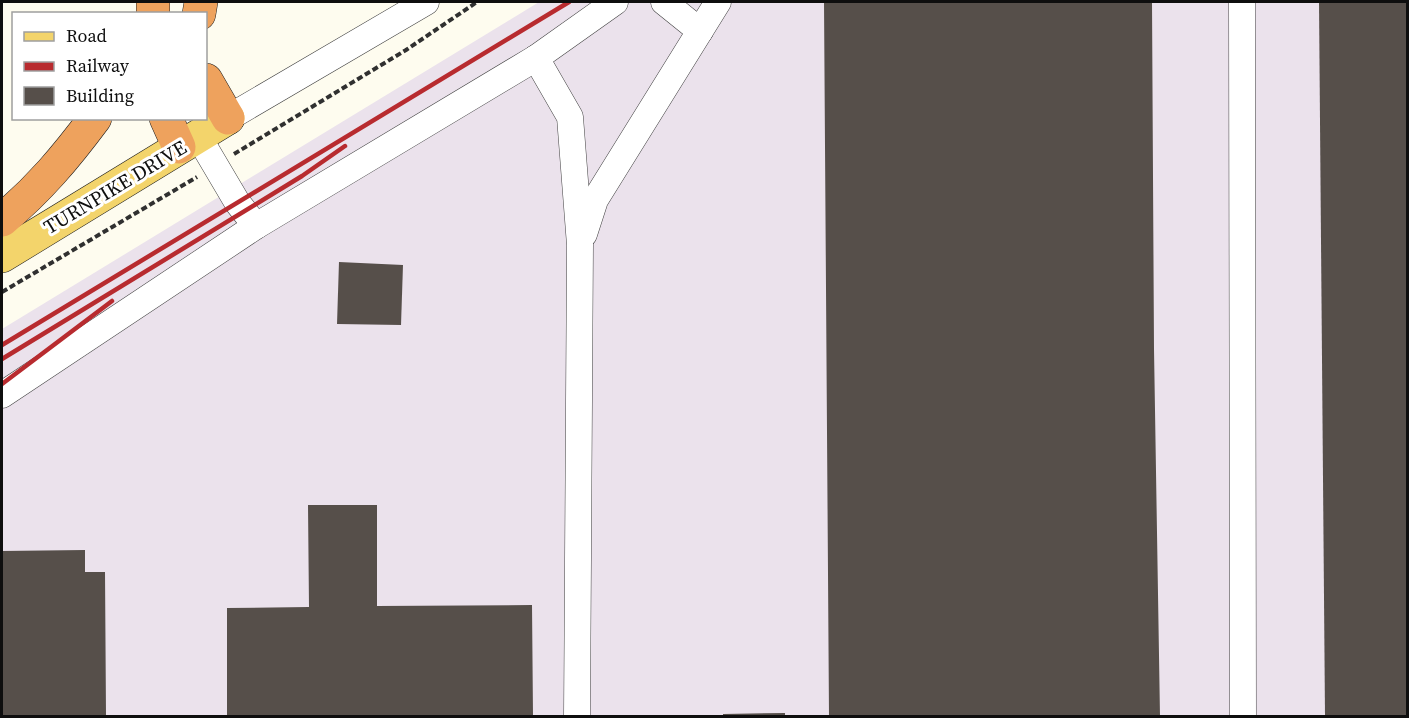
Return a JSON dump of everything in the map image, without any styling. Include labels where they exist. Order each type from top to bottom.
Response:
[{"type":"highway","points":[[207,82],[228,118]]},
{"type":"highway","points":[[2,219],[30,196],[67,156],[94,120]]},
{"type":"main road","name":"TURNPIKE DRIVE","points":[[2,256],[181,134],[228,118]]},
{"type":"street","points":[[228,118],[426,2]]},
{"type":"street","points":[[2,395],[256,226],[536,58],[615,2]]},
{"type":"street","points":[[664,2],[700,31]]},
{"type":"street","points":[[580,245],[596,200],[718,2]]},
{"type":"street","points":[[1242,2],[1243,717]]},
{"type":"street","points":[[536,58],[570,117],[580,245],[577,717]]},
{"type":"street","points":[[181,134],[256,226]]},
{"type":"path","points":[[248,146],[406,50],[477,2]]},
{"type":"path","points":[[2,292],[171,192]]},
{"type":"shaded area","points":[[539,2],[1407,2],[1407,716],[2,716],[2,329]]},
{"type":"building","points":[[824,2],[1152,2],[1154,349],[1160,716],[829,716]]},
{"type":"building","points":[[1319,2],[1408,2],[1408,716],[1325,716]]},
{"type":"building","points":[[339,262],[403,265],[401,325],[337,324]]},
{"type":"building","points":[[308,505],[377,505],[377,606],[532,605],[533,716],[227,716],[227,608],[309,607]]},
{"type":"building","points":[[85,550],[85,572],[105,572],[106,716],[2,716],[2,551]]},
{"type":"building","points":[[785,713],[785,716],[723,716],[723,714]]},
{"type":"railway","points":[[2,345],[569,2]]},
{"type":"railway","points":[[2,359],[302,176],[345,146]]},
{"type":"railway","points":[[2,384],[112,301]]}]
